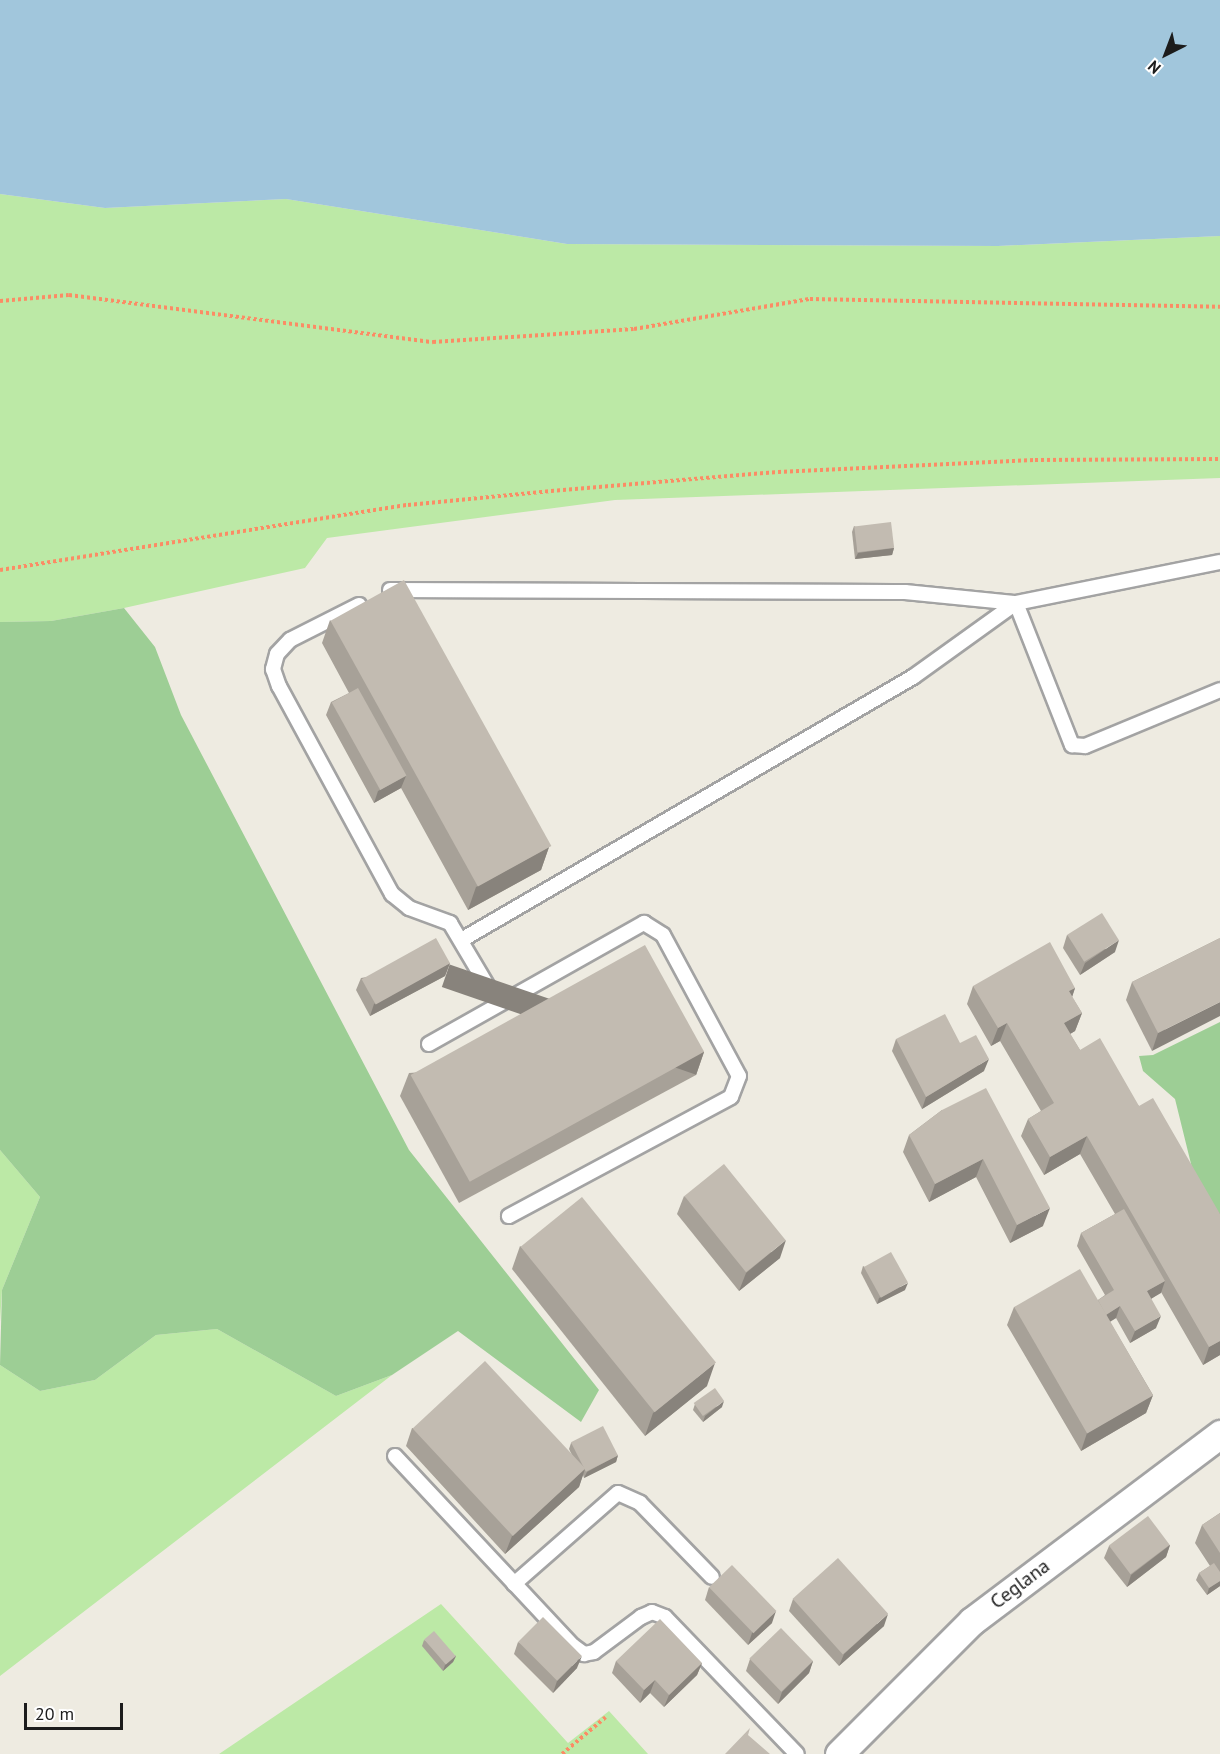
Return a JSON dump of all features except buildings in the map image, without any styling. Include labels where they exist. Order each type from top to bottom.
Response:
[{"type":"street","name":"Ceglana","points":[[839,1754],[972,1621],[1220,1434]]},
{"type":"lane","points":[[498,1004],[463,939],[450,923],[409,908],[392,894],[279,686],[273,669],[277,654],[290,640],[400,588],[894,592],[1016,603],[1220,562]]},
{"type":"lane","points":[[1016,603],[1072,745],[1085,746],[1220,690]]},
{"type":"lane","points":[[463,939],[913,677],[1016,603]]},
{"type":"lane","points":[[429,1044],[644,923],[654,926],[739,1076],[731,1097],[509,1216]]},
{"type":"lane","points":[[395,1456],[514,1584],[584,1654],[652,1612],[665,1617],[797,1754]]},
{"type":"lane","points":[[514,1584],[618,1493],[640,1503],[712,1577]]},
{"type":"path","points":[[0,301],[69,296],[433,342],[634,329],[810,300],[1220,307]]},
{"type":"path","points":[[0,570],[408,505],[551,491],[801,471],[1035,460],[1220,459]]},
{"type":"path","points":[[562,1754],[606,1717]]},
{"type":"green space","points":[[0,194],[105,208],[286,199],[567,244],[998,246],[1220,236],[1220,478],[615,500],[327,538],[305,568],[124,608],[51,621],[0,622]]},
{"type":"green space","points":[[124,608],[155,647],[181,715],[409,1150],[599,1390],[581,1422],[458,1331],[392,1375],[336,1396],[217,1329],[156,1335],[95,1380],[40,1391],[0,1365],[2,1290],[40,1197],[0,1150],[0,622],[51,621]]},
{"type":"green space","points":[[1220,1022],[1220,1217],[1193,1172],[1175,1099],[1143,1071],[1139,1056],[1153,1055]]},
{"type":"green space","points":[[0,1150],[40,1197],[2,1290],[0,1322]]},
{"type":"green space","points":[[217,1329],[336,1396],[392,1375],[0,1676],[0,1365],[40,1391],[95,1380],[156,1335]]},
{"type":"green space","points":[[441,1604],[568,1743],[609,1711],[648,1754],[219,1754]]},
{"type":"water","points":[[0,0],[1220,0],[1220,236],[998,246],[567,244],[286,199],[105,208],[0,194]]}]
